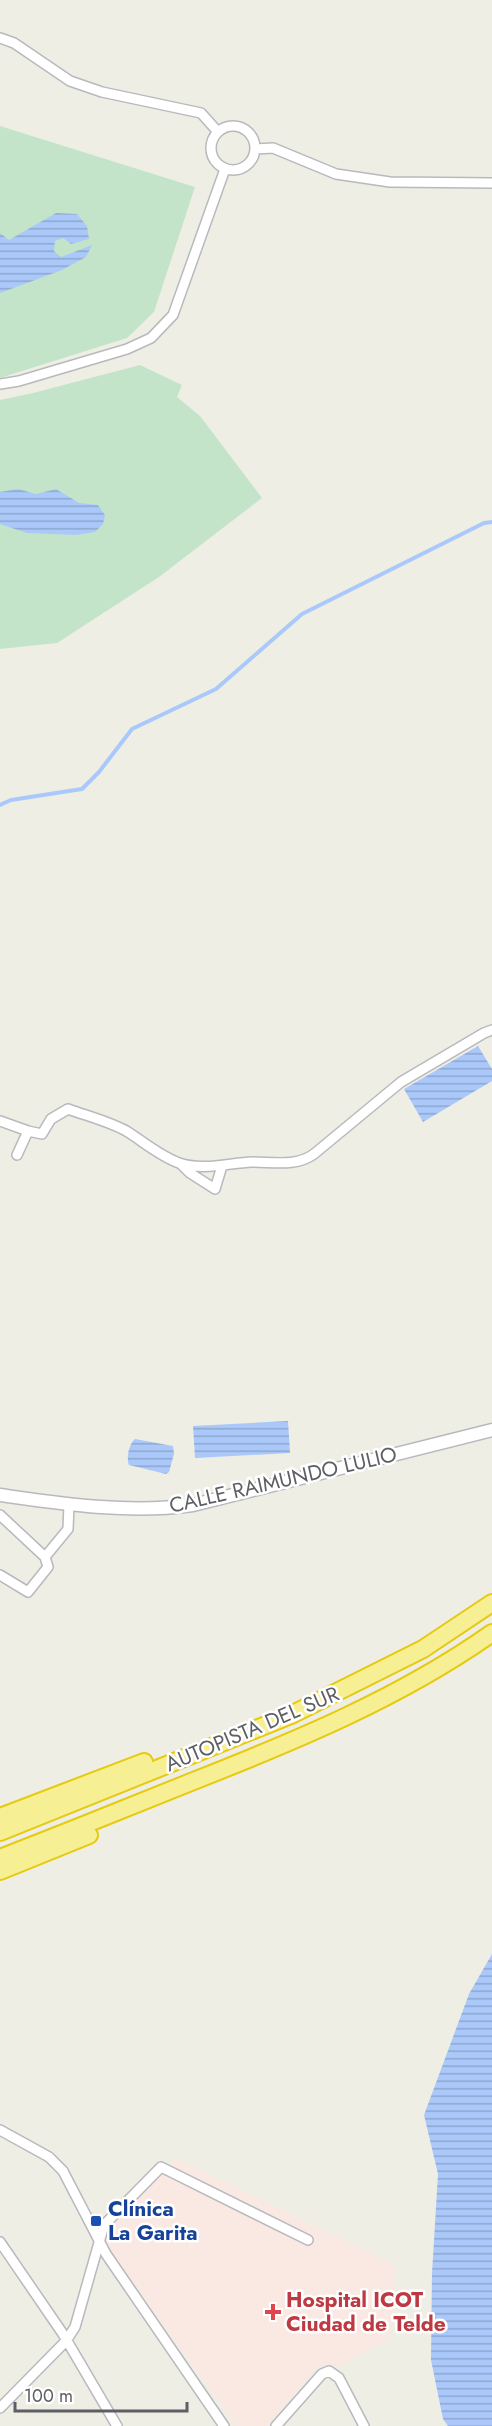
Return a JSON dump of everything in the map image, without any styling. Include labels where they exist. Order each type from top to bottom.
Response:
[{"type":"highway","name":"AUTOPISTA DEL SUR","points":[[0,1832],[274,1722],[353,1686],[423,1649],[492,1603]]},
{"type":"highway","name":"AUTOPISTA DEL SUR","points":[[0,1858],[286,1745],[375,1702],[435,1669],[492,1633]]},
{"type":"highway","points":[[0,1817],[142,1763],[274,1722]]},
{"type":"highway","points":[[0,1870],[158,1808],[286,1745]]},
{"type":"street","points":[[0,38],[14,43],[70,81],[102,92],[201,113],[218,132]]},
{"type":"street","points":[[232,126],[239,127],[251,135],[255,149],[249,164],[233,171],[218,164],[211,148],[218,132],[232,126]]},
{"type":"street","points":[[255,149],[273,148],[336,174],[390,182],[492,183]]},
{"type":"street","points":[[0,384],[19,381],[127,349],[151,338],[173,315],[225,169]]},
{"type":"street","points":[[181,1164],[222,1166],[249,1162],[293,1163],[306,1160],[401,1082],[492,1030]]},
{"type":"street","points":[[0,1121],[42,1134],[51,1119],[68,1109],[127,1131],[152,1150],[181,1164],[190,1173],[215,1188],[222,1166]]},
{"type":"street","points":[[17,1155],[28,1131]]},
{"type":"street","name":"CALLE RAIMUNDO LULIO","points":[[0,1495],[69,1505],[147,1510],[193,1505],[492,1430]]},
{"type":"street","points":[[45,1557],[68,1529],[69,1505]]},
{"type":"street","points":[[0,1515],[45,1557],[48,1567],[28,1592],[0,1575]]},
{"type":"street","points":[[0,2130],[49,2157],[63,2171],[106,2254],[224,2426]]},
{"type":"street","points":[[0,2408],[66,2341],[75,2327],[104,2225],[161,2167],[308,2240]]},
{"type":"street","points":[[0,2242],[66,2341],[112,2424]]},
{"type":"street","points":[[276,2426],[322,2374],[329,2371],[339,2378],[364,2426]]},
{"type":"shaded area","name":"Hospital ICOT Ciudad de Telde","points":[[176,2158],[395,2265],[389,2339],[340,2366],[319,2364],[267,2426],[236,2426],[122,2268],[106,2241],[108,2231]]},
{"type":"green space","points":[[0,126],[195,187],[154,312],[127,338],[0,378]]},
{"type":"green space","points":[[140,365],[182,385],[177,397],[200,416],[262,498],[159,577],[57,643],[0,649],[0,400]]},
{"type":"water","points":[[56,213],[77,214],[87,226],[89,239],[71,244],[63,238],[55,241],[54,251],[61,257],[92,245],[86,257],[62,270],[0,293],[0,233],[9,240]]},
{"type":"water","points":[[18,489],[36,494],[56,489],[79,503],[98,505],[105,515],[103,524],[95,532],[76,535],[27,533],[0,524],[0,492]]},
{"type":"water","points":[[478,1046],[492,1069],[492,1081],[423,1122],[404,1089]]},
{"type":"water","points":[[288,1421],[290,1453],[195,1458],[193,1426]]},
{"type":"water","points":[[135,1439],[173,1446],[174,1454],[169,1472],[166,1474],[129,1465],[129,1451]]},
{"type":"water","points":[[492,1954],[492,2426],[448,2426],[443,2419],[431,2360],[432,2273],[438,2174],[424,2115],[469,1994]]},
{"type":"waterway","points":[[0,805],[11,800],[82,789],[99,772],[132,729],[216,689],[302,614],[484,523],[492,522]]},
{"type":"place","name":"Clínica La Garita","points":[[96,2221]]},
{"type":"place","name":"Hospital ICOT Ciudad de Telde","points":[[273,2312]]}]
